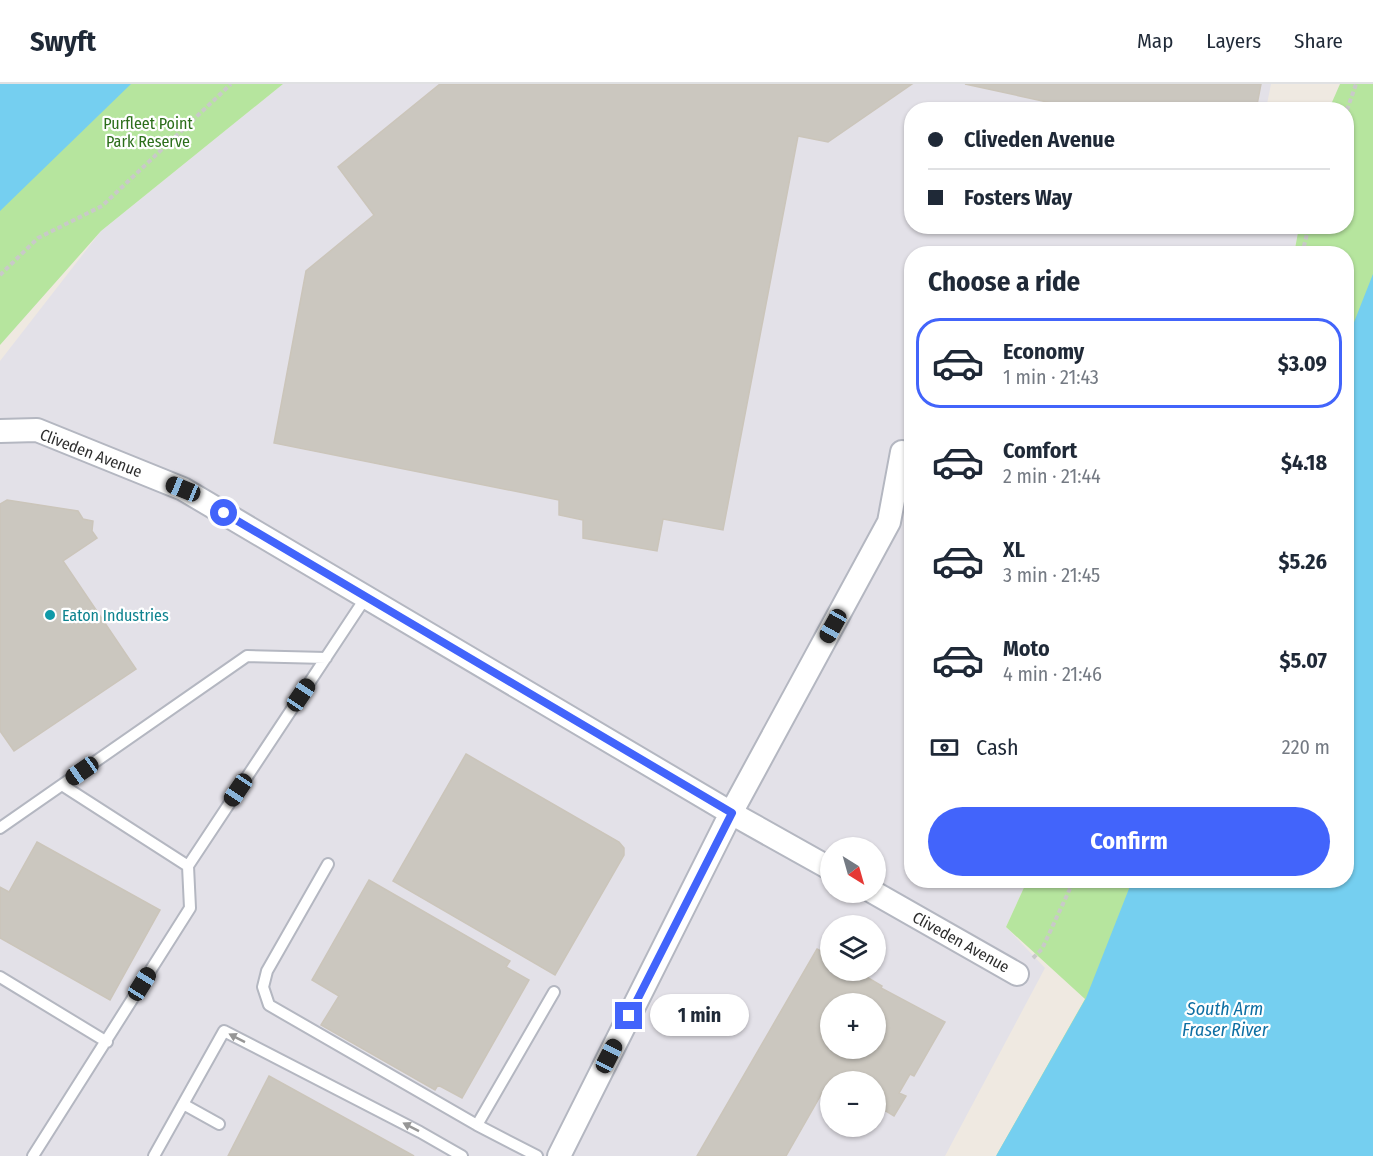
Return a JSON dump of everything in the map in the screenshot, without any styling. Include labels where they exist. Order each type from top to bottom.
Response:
[{"type":"street","name":"Cliveden Avenue","points":[[0,431],[37,430],[183,489],[820,863]]},
{"type":"street","points":[[559,1156],[732,813],[889,522],[902,452]]},
{"type":"street","name":"Cliveden Avenue","points":[[886,899],[1017,974]]},
{"type":"lane","points":[[33,1156],[190,908],[188,866],[366,597]]},
{"type":"lane","points":[[0,828],[247,656],[326,657]]},
{"type":"lane","points":[[62,785],[188,866]]},
{"type":"lane","points":[[328,864],[267,971],[263,987],[269,1005],[477,1125],[537,1156]]},
{"type":"lane","points":[[0,977],[106,1042]]},
{"type":"lane","points":[[477,1125],[554,992]]},
{"type":"lane","points":[[154,1156],[224,1032],[420,1132],[462,1156]]},
{"type":"lane","points":[[183,1104],[219,1124]]},
{"type":"path","points":[[0,274],[38,238],[102,206],[231,84]]},
{"type":"path","points":[[1350,102],[1356,84]]},
{"type":"path","points":[[1017,974],[1042,949],[1070,888]]},
{"type":"shaded area","points":[[283,84],[1271,84],[1267,102],[904,102],[904,234],[1298,234],[1295,246],[904,246],[904,888],[1024,888],[1006,927],[1045,968],[945,1156],[0,1156],[0,361],[101,231]]},
{"type":"green space","name":"Purfleet Point Park Reserve","points":[[0,84],[283,84],[101,231],[0,345]]},
{"type":"green space","points":[[1340,84],[1373,84],[1373,675],[1354,710],[1354,246],[1295,246],[1298,234],[1354,234],[1354,102],[1332,102]]},
{"type":"green space","points":[[1024,888],[1254,888],[996,1156],[1085,999],[1006,927]]},
{"type":"water","points":[[0,84],[131,84],[0,211]]},
{"type":"water","name":"South Arm Fraser River","points":[[1373,274],[1373,1156],[996,1156],[1086,998],[1129,888],[1354,888],[1354,322]]},
{"type":"building","points":[[440,84],[912,84],[828,142],[798,136],[723,530],[663,519],[657,551],[583,538],[583,520],[559,515],[559,500],[274,443],[306,271],[374,215],[338,167]]},
{"type":"building","points":[[965,84],[1261,84],[1258,102],[1047,102]]},
{"type":"building","name":"Eaton Industries","points":[[7,500],[78,511],[83,519],[93,521],[92,531],[97,538],[63,561],[136,669],[14,751],[0,731],[0,504]]},
{"type":"building","points":[[466,754],[619,842],[624,848],[624,855],[555,975],[393,881]]},
{"type":"building","points":[[37,842],[160,910],[110,1000],[0,938],[0,887],[9,892]]},
{"type":"building","points":[[369,880],[510,961],[506,967],[529,980],[462,1098],[438,1085],[435,1090],[321,1025],[339,996],[312,980]]},
{"type":"building","points":[[817,949],[820,951],[820,981],[874,981],[882,986],[881,988],[945,1022],[914,1076],[910,1074],[899,1093],[906,1096],[894,1116],[886,1111],[886,1071],[820,1071],[820,1096],[786,1156],[697,1156]]},
{"type":"building","points":[[269,1076],[414,1156],[228,1156]]},
{"type":"place","name":"Eaton Industries","points":[[50,615]]},
{"type":"route","points":[[224,513],[732,813],[629,1016]]}]
